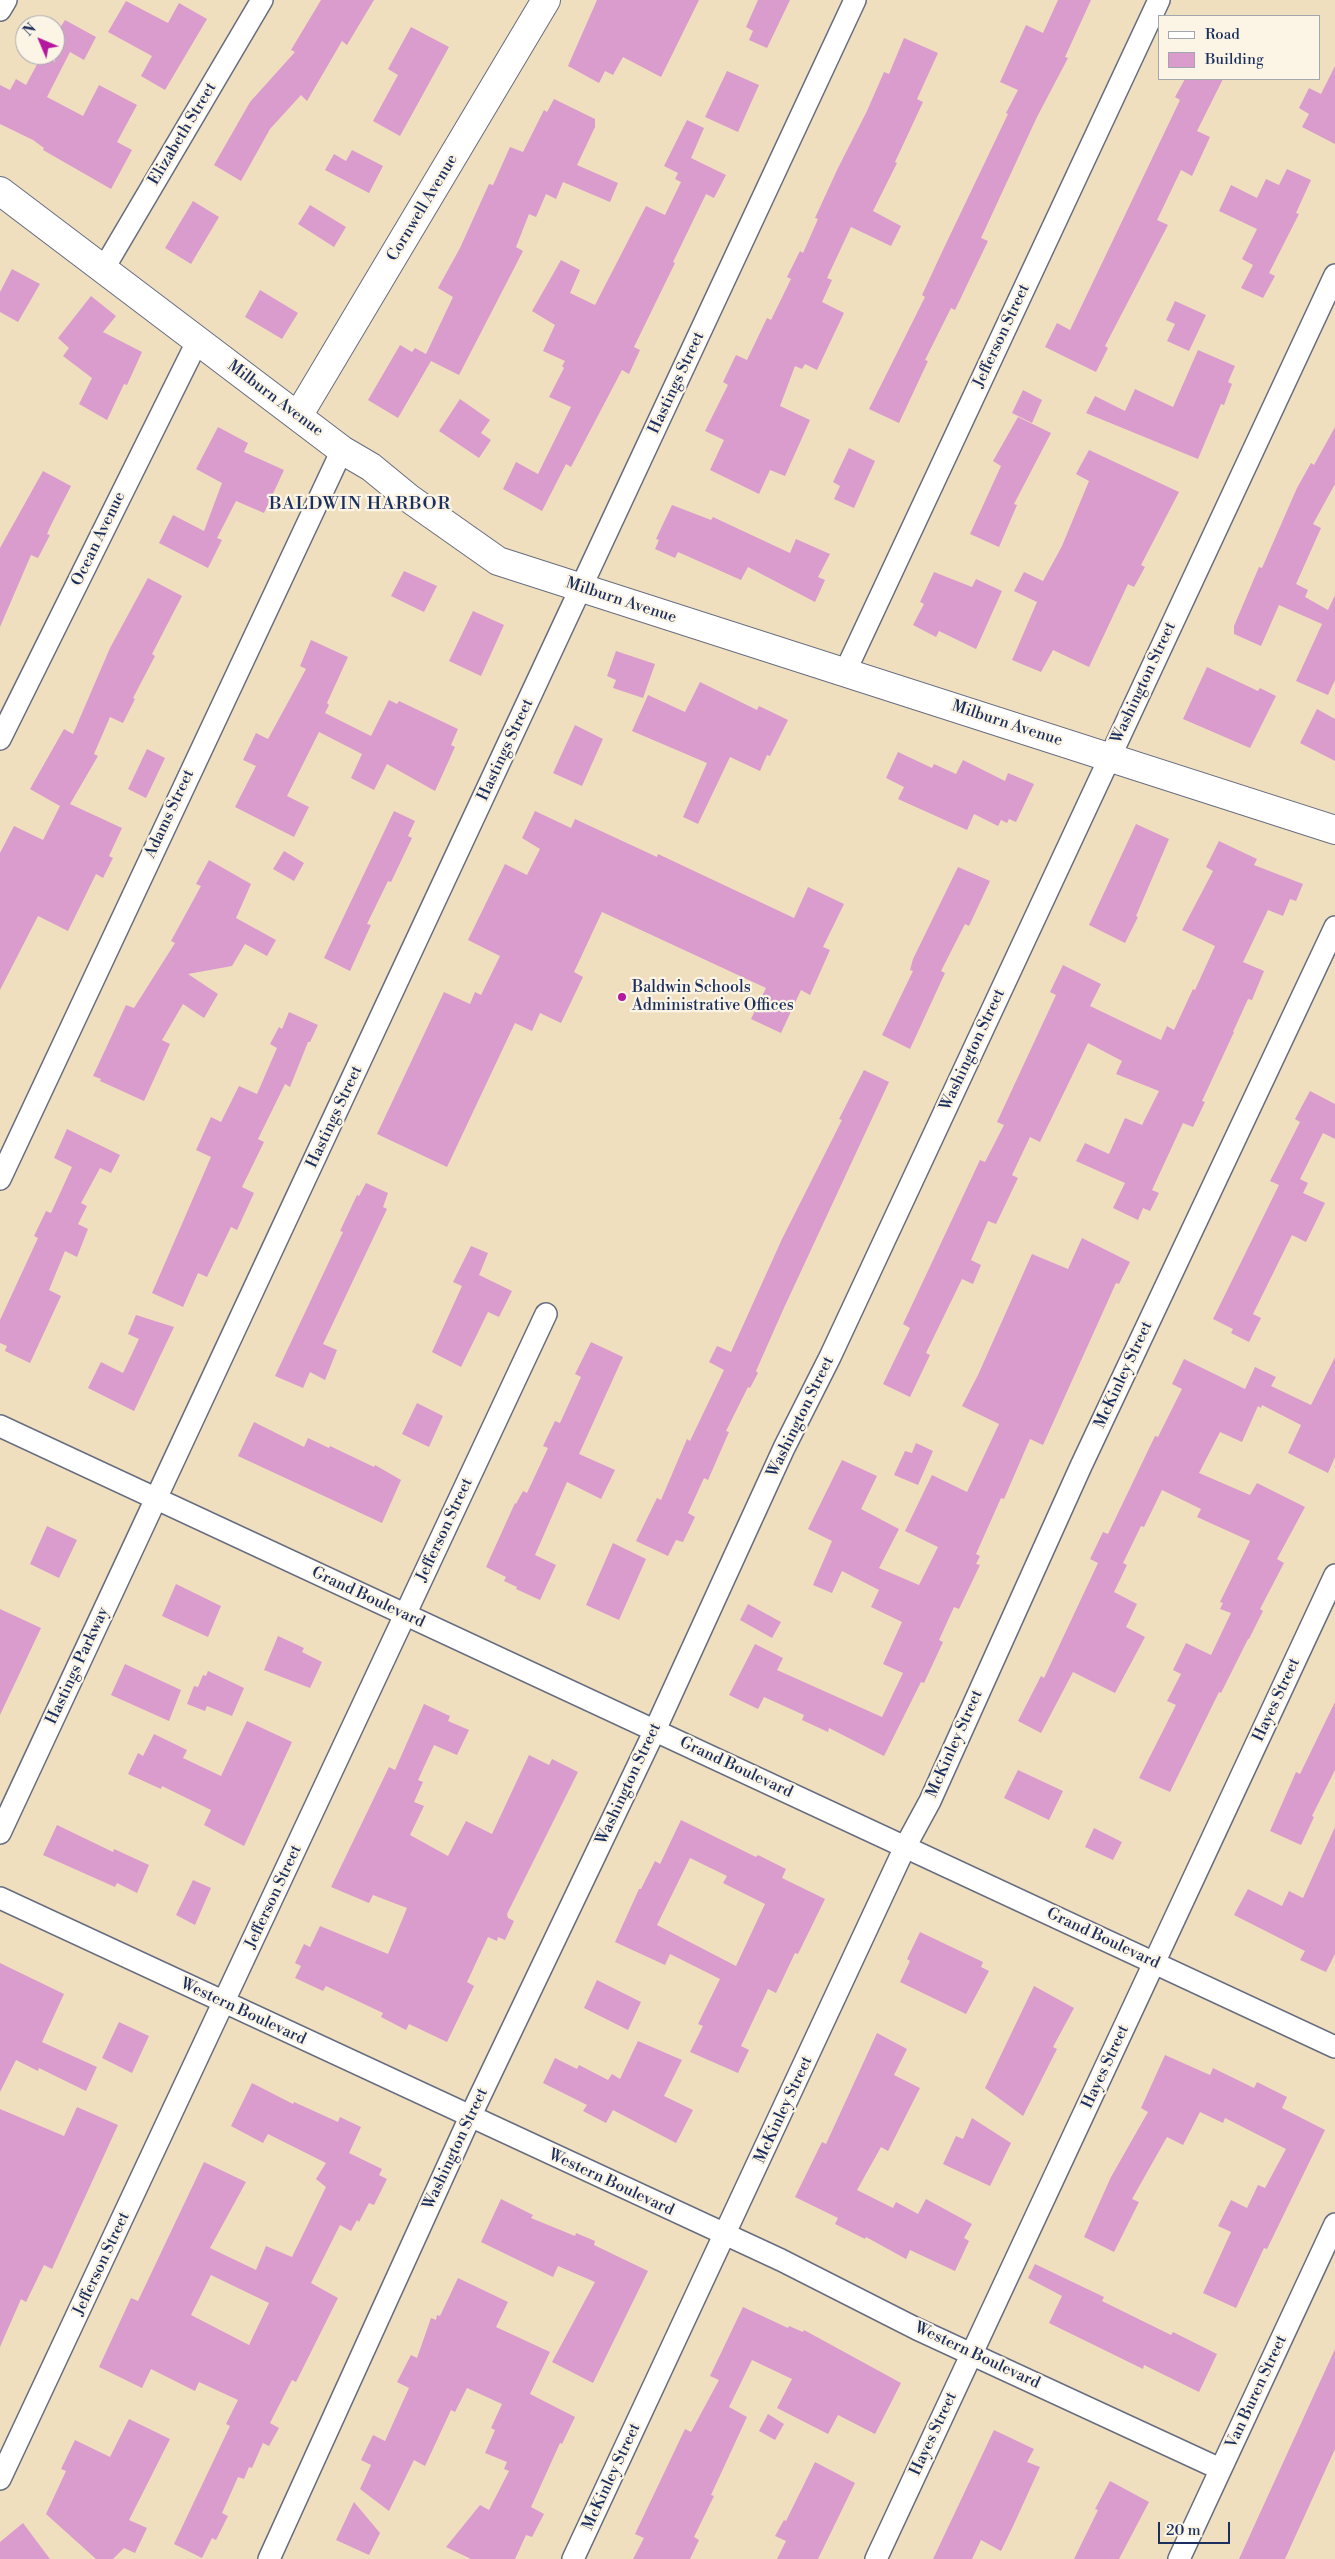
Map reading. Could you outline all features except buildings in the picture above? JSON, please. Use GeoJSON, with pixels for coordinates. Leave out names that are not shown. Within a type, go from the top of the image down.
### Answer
{"type":"FeatureCollection","features":[{"type":"Feature","properties":{"kind":"main road","name":"Cornwell Avenue"},"geometry":{"type":"LineString","coordinates":[[298,416],[546,0]]}},
{"type":"Feature","properties":{"kind":"main road","name":"Milburn Avenue"},"geometry":{"type":"LineString","coordinates":[[0,191],[342,450],[371,467],[410,499],[498,561],[1335,830]]}},
{"type":"Feature","properties":{"kind":"street"},"geometry":{"type":"LineString","coordinates":[[0,10],[6,0]]}},
{"type":"Feature","properties":{"kind":"street","name":"Elizabeth Street"},"geometry":{"type":"LineString","coordinates":[[104,268],[262,0]]}},
{"type":"Feature","properties":{"kind":"street","name":"Hastings Street"},"geometry":{"type":"LineString","coordinates":[[156,1500],[855,0]]}},
{"type":"Feature","properties":{"kind":"street","name":"Jefferson Street"},"geometry":{"type":"LineString","coordinates":[[846,672],[1159,0]]}},
{"type":"Feature","properties":{"kind":"street","name":"Washington Street"},"geometry":{"type":"LineString","coordinates":[[276,2555],[470,2117],[655,1730],[784,1448],[830,1357],[1335,275]]}},
{"type":"Feature","properties":{"kind":"street","name":"Ocean Avenue"},"geometry":{"type":"LineString","coordinates":[[0,739],[198,340]]}},
{"type":"Feature","properties":{"kind":"street","name":"Adams Street"},"geometry":{"type":"LineString","coordinates":[[0,1179],[342,450]]}},
{"type":"Feature","properties":{"kind":"street","name":"McKinley Street"},"geometry":{"type":"LineString","coordinates":[[573,2559],[726,2236],[905,1848],[930,1801],[1081,1466],[1335,927]]}},
{"type":"Feature","properties":{"kind":"street","name":"Jefferson Street"},"geometry":{"type":"LineString","coordinates":[[0,2479],[546,1314]]}},
{"type":"Feature","properties":{"kind":"street","name":"Grand Boulevard"},"geometry":{"type":"LineString","coordinates":[[0,1426],[1335,2047]]}},
{"type":"Feature","properties":{"kind":"street","name":"Hastings Parkway"},"geometry":{"type":"LineString","coordinates":[[0,1833],[156,1500]]}},
{"type":"Feature","properties":{"kind":"street","name":"Hayes Street"},"geometry":{"type":"LineString","coordinates":[[876,2559],[1335,1575]]}},
{"type":"Feature","properties":{"kind":"street","name":"Western Boulevard"},"geometry":{"type":"LineString","coordinates":[[0,1898],[781,2260],[917,2329],[1220,2470]]}},
{"type":"Feature","properties":{"kind":"street","name":"Van Buren Street"},"geometry":{"type":"LineString","coordinates":[[1179,2559],[1335,2224]]}},
{"type":"Feature","properties":{"kind":"place","name":"Baldwin Schools Administrative Offices"},"geometry":{"type":"Point","coordinates":[622,997]}},
{"type":"Feature","properties":{"kind":"district","name":"BALDWIN HARBOR"},"geometry":{"type":"Point","coordinates":[360,505]}}]}
